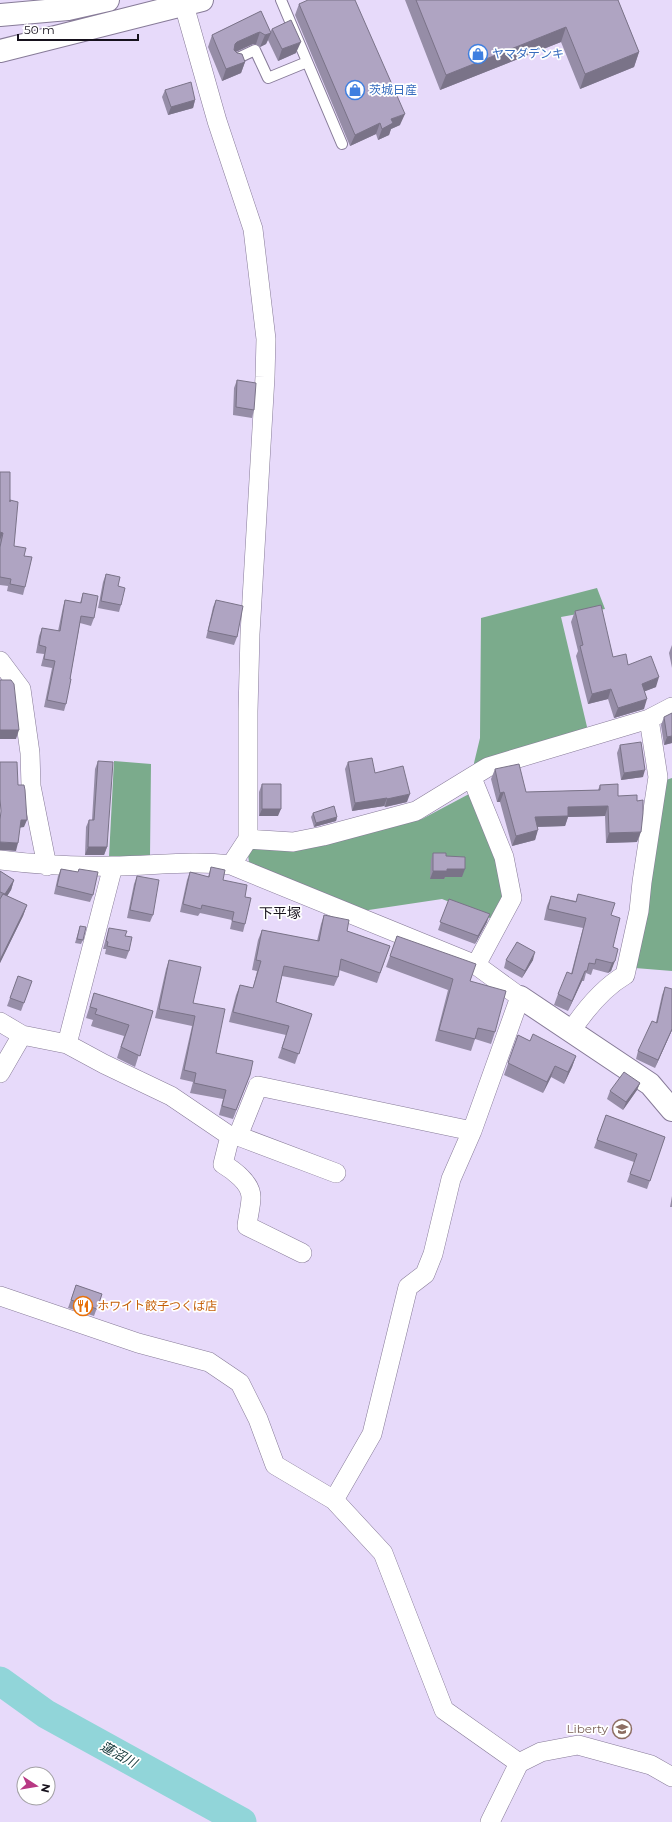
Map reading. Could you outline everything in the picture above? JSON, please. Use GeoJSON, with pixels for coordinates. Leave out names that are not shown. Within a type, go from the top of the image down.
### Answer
{"type":"FeatureCollection","features":[{"type":"Feature","properties":{"kind":"main road"},"geometry":{"type":"LineString","coordinates":[[0,15],[68,10],[108,0]]}},
{"type":"Feature","properties":{"kind":"main road"},"geometry":{"type":"LineString","coordinates":[[0,51],[193,3]]}},
{"type":"Feature","properties":{"kind":"main road"},"geometry":{"type":"LineString","coordinates":[[520,997],[650,1084],[672,1110]]}},
{"type":"Feature","properties":{"kind":"street"},"geometry":{"type":"LineString","coordinates":[[193,3],[217,120],[253,229],[266,339],[250,642],[248,711],[248,839],[231,865]]}},
{"type":"Feature","properties":{"kind":"street"},"geometry":{"type":"LineString","coordinates":[[0,661],[21,689],[30,753],[31,786],[47,866]]}},
{"type":"Feature","properties":{"kind":"street"},"geometry":{"type":"LineString","coordinates":[[248,839],[293,842],[323,836],[416,811],[488,768],[649,719],[672,707]]}},
{"type":"Feature","properties":{"kind":"street"},"geometry":{"type":"LineString","coordinates":[[571,1031],[581,1016],[614,982],[625,975],[639,911],[658,777],[649,719]]}},
{"type":"Feature","properties":{"kind":"street"},"geometry":{"type":"LineString","coordinates":[[472,778],[504,857],[512,898],[476,965]]}},
{"type":"Feature","properties":{"kind":"street"},"geometry":{"type":"LineString","coordinates":[[0,860],[47,866],[113,866],[206,862],[231,865],[476,965],[520,997],[472,1131],[451,1178],[433,1254],[426,1274],[408,1287],[372,1434],[334,1500]]}},
{"type":"Feature","properties":{"kind":"street"},"geometry":{"type":"LineString","coordinates":[[67,1044],[113,866]]}},
{"type":"Feature","properties":{"kind":"street"},"geometry":{"type":"LineString","coordinates":[[0,1022],[22,1035],[67,1044],[104,1064],[171,1096],[234,1136],[336,1173]]}},
{"type":"Feature","properties":{"kind":"street"},"geometry":{"type":"LineString","coordinates":[[0,1073],[22,1035]]}},
{"type":"Feature","properties":{"kind":"street"},"geometry":{"type":"LineString","coordinates":[[302,1253],[247,1226],[251,1195],[246,1184],[231,1168],[222,1164],[258,1086],[472,1131]]}},
{"type":"Feature","properties":{"kind":"street"},"geometry":{"type":"LineString","coordinates":[[0,1296],[138,1343],[209,1362],[240,1383],[258,1419],[275,1465],[334,1500],[383,1553],[444,1710],[519,1763]]}},
{"type":"Feature","properties":{"kind":"street"},"geometry":{"type":"LineString","coordinates":[[490,1822],[519,1763],[542,1752],[578,1744],[651,1765],[672,1777]]}},
{"type":"Feature","properties":{"kind":"lane"},"geometry":{"type":"LineString","coordinates":[[281,0],[342,144]]}},
{"type":"Feature","properties":{"kind":"lane"},"geometry":{"type":"LineString","coordinates":[[236,59],[255,50],[268,78],[307,62]]}},
{"type":"Feature","properties":{"kind":"green space"},"geometry":{"type":"Polygon","coordinates":[[[597,588],[605,609],[561,617],[588,731],[476,769],[474,763],[480,738],[481,618],[597,588]]]}},
{"type":"Feature","properties":{"kind":"green space"},"geometry":{"type":"Polygon","coordinates":[[[114,761],[151,764],[150,857],[109,857],[114,761]]]}},
{"type":"Feature","properties":{"kind":"green space"},"geometry":{"type":"Polygon","coordinates":[[[672,778],[672,971],[635,968],[666,780],[672,778]]]}},
{"type":"Feature","properties":{"kind":"green space"},"geometry":{"type":"Polygon","coordinates":[[[469,794],[496,857],[503,901],[495,920],[442,899],[362,911],[250,869],[248,855],[254,846],[297,849],[422,819],[469,794]]]}},
{"type":"Feature","properties":{"kind":"building","name":"茨城日産"},"geometry":{"type":"Polygon","coordinates":[[[308,0],[355,0],[405,114],[391,119],[393,123],[382,129],[380,123],[355,135],[299,4],[308,0]]]}},
{"type":"Feature","properties":{"kind":"building","name":"ヤマダデンキ"},"geometry":{"type":"Polygon","coordinates":[[[416,0],[618,0],[639,52],[585,74],[566,27],[446,75],[416,0]]]}},
{"type":"Feature","properties":{"kind":"building"},"geometry":{"type":"Polygon","coordinates":[[[261,11],[271,33],[265,35],[260,32],[237,42],[234,50],[237,53],[242,54],[245,62],[226,69],[212,35],[261,11]]]}},
{"type":"Feature","properties":{"kind":"building"},"geometry":{"type":"Polygon","coordinates":[[[291,20],[301,42],[282,49],[272,29],[291,20]]]}},
{"type":"Feature","properties":{"kind":"building"},"geometry":{"type":"Polygon","coordinates":[[[191,82],[195,100],[171,107],[165,90],[191,82]]]}},
{"type":"Feature","properties":{"kind":"building"},"geometry":{"type":"Polygon","coordinates":[[[237,380],[256,383],[254,410],[236,407],[237,380]]]}},
{"type":"Feature","properties":{"kind":"building"},"geometry":{"type":"Polygon","coordinates":[[[0,472],[10,472],[10,500],[18,502],[14,546],[26,548],[24,556],[32,557],[25,587],[10,584],[11,579],[0,577],[0,547],[3,533],[0,532],[0,472]]]}},
{"type":"Feature","properties":{"kind":"building"},"geometry":{"type":"Polygon","coordinates":[[[106,574],[120,577],[118,586],[125,588],[121,605],[101,601],[106,574]]]}},
{"type":"Feature","properties":{"kind":"building"},"geometry":{"type":"Polygon","coordinates":[[[83,593],[98,596],[94,618],[81,616],[66,704],[47,700],[55,661],[44,659],[46,647],[39,645],[42,628],[60,631],[65,600],[81,603],[83,593]]]}},
{"type":"Feature","properties":{"kind":"building"},"geometry":{"type":"Polygon","coordinates":[[[216,600],[243,606],[237,637],[208,631],[216,600]]]}},
{"type":"Feature","properties":{"kind":"building"},"geometry":{"type":"Polygon","coordinates":[[[601,605],[613,657],[626,654],[628,665],[651,656],[659,677],[642,684],[647,699],[618,708],[611,689],[592,694],[580,646],[583,645],[575,611],[601,605]]]}},
{"type":"Feature","properties":{"kind":"building"},"geometry":{"type":"Polygon","coordinates":[[[0,680],[11,680],[14,684],[19,730],[0,730],[0,680]]]}},
{"type":"Feature","properties":{"kind":"building"},"geometry":{"type":"Polygon","coordinates":[[[672,713],[672,736],[667,737],[664,717],[672,713]]]}},
{"type":"Feature","properties":{"kind":"building"},"geometry":{"type":"Polygon","coordinates":[[[641,742],[645,770],[624,773],[620,745],[641,742]]]}},
{"type":"Feature","properties":{"kind":"building"},"geometry":{"type":"Polygon","coordinates":[[[372,758],[375,773],[403,766],[410,794],[387,799],[355,803],[348,762],[372,758]]]}},
{"type":"Feature","properties":{"kind":"building"},"geometry":{"type":"Polygon","coordinates":[[[98,761],[113,762],[107,847],[88,847],[89,820],[94,820],[98,761]]]}},
{"type":"Feature","properties":{"kind":"building"},"geometry":{"type":"Polygon","coordinates":[[[0,762],[17,762],[18,785],[24,785],[27,820],[21,820],[18,843],[0,842],[0,762]]]}},
{"type":"Feature","properties":{"kind":"building"},"geometry":{"type":"Polygon","coordinates":[[[519,764],[526,792],[600,790],[600,785],[618,784],[618,796],[637,795],[637,801],[643,800],[641,832],[609,833],[608,806],[568,807],[568,816],[535,817],[538,830],[516,836],[504,792],[500,793],[495,769],[519,764]]]}},
{"type":"Feature","properties":{"kind":"building"},"geometry":{"type":"Polygon","coordinates":[[[262,784],[281,784],[281,809],[262,809],[262,784]]]}},
{"type":"Feature","properties":{"kind":"building"},"geometry":{"type":"Polygon","coordinates":[[[334,806],[337,817],[316,823],[313,813],[334,806]]]}},
{"type":"Feature","properties":{"kind":"building"},"geometry":{"type":"Polygon","coordinates":[[[433,853],[446,853],[446,856],[465,857],[465,869],[433,871],[433,853]]]}},
{"type":"Feature","properties":{"kind":"building"},"geometry":{"type":"Polygon","coordinates":[[[211,867],[225,870],[223,880],[247,885],[245,897],[251,898],[245,924],[232,921],[234,912],[202,905],[201,909],[183,904],[190,872],[209,877],[211,867]]]}},
{"type":"Feature","properties":{"kind":"building"},"geometry":{"type":"Polygon","coordinates":[[[61,869],[78,872],[79,869],[98,872],[93,895],[57,886],[61,869]]]}},
{"type":"Feature","properties":{"kind":"building"},"geometry":{"type":"Polygon","coordinates":[[[0,871],[14,880],[5,894],[0,892],[0,871]]]}},
{"type":"Feature","properties":{"kind":"building"},"geometry":{"type":"Polygon","coordinates":[[[137,876],[159,880],[153,915],[130,910],[137,876]]]}},
{"type":"Feature","properties":{"kind":"building"},"geometry":{"type":"Polygon","coordinates":[[[3,894],[27,905],[0,960],[0,899],[3,894]]]}},
{"type":"Feature","properties":{"kind":"building"},"geometry":{"type":"Polygon","coordinates":[[[578,894],[615,903],[611,915],[620,918],[613,947],[618,949],[615,961],[612,963],[596,959],[595,964],[589,963],[587,971],[585,971],[572,1001],[558,994],[567,972],[572,974],[586,918],[548,909],[551,896],[576,902],[578,894]]]}},
{"type":"Feature","properties":{"kind":"building"},"geometry":{"type":"Polygon","coordinates":[[[449,899],[490,914],[478,936],[440,922],[449,899]]]}},
{"type":"Feature","properties":{"kind":"building"},"geometry":{"type":"Polygon","coordinates":[[[324,915],[349,920],[347,931],[390,946],[380,973],[341,959],[338,977],[284,966],[276,1002],[312,1014],[299,1054],[282,1048],[289,1026],[233,1012],[240,985],[253,988],[261,961],[256,960],[262,930],[319,941],[324,915]]]}},
{"type":"Feature","properties":{"kind":"building"},"geometry":{"type":"Polygon","coordinates":[[[80,926],[86,927],[83,940],[77,939],[80,926]]]}},
{"type":"Feature","properties":{"kind":"building"},"geometry":{"type":"Polygon","coordinates":[[[109,928],[127,931],[125,936],[132,937],[129,951],[107,946],[108,942],[106,941],[109,928]]]}},
{"type":"Feature","properties":{"kind":"building"},"geometry":{"type":"Polygon","coordinates":[[[397,936],[476,964],[470,981],[506,991],[495,1032],[478,1028],[475,1039],[439,1030],[453,979],[390,956],[397,936]]]}},
{"type":"Feature","properties":{"kind":"building"},"geometry":{"type":"Polygon","coordinates":[[[517,942],[535,952],[525,971],[506,960],[517,942]]]}},
{"type":"Feature","properties":{"kind":"building"},"geometry":{"type":"Polygon","coordinates":[[[169,960],[201,967],[193,1003],[225,1009],[216,1053],[253,1061],[250,1075],[236,1110],[222,1106],[226,1090],[194,1083],[196,1073],[184,1070],[195,1016],[159,1009],[169,960]]]}},
{"type":"Feature","properties":{"kind":"building"},"geometry":{"type":"Polygon","coordinates":[[[18,976],[32,981],[24,1003],[10,998],[18,976]]]}},
{"type":"Feature","properties":{"kind":"building"},"geometry":{"type":"Polygon","coordinates":[[[665,987],[672,989],[672,1029],[658,1060],[638,1051],[652,1021],[657,1023],[665,987]]]}},
{"type":"Feature","properties":{"kind":"building"},"geometry":{"type":"Polygon","coordinates":[[[94,993],[153,1011],[140,1056],[121,1047],[129,1025],[95,1014],[97,1009],[90,1007],[94,993]]]}},
{"type":"Feature","properties":{"kind":"building"},"geometry":{"type":"Polygon","coordinates":[[[533,1034],[576,1056],[568,1072],[555,1066],[547,1082],[508,1063],[518,1035],[530,1041],[533,1034]]]}},
{"type":"Feature","properties":{"kind":"building"},"geometry":{"type":"Polygon","coordinates":[[[624,1072],[640,1083],[626,1102],[610,1091],[624,1072]]]}},
{"type":"Feature","properties":{"kind":"building"},"geometry":{"type":"Polygon","coordinates":[[[606,1115],[665,1137],[650,1181],[630,1174],[637,1154],[597,1140],[606,1115]]]}},
{"type":"Feature","properties":{"kind":"building"},"geometry":{"type":"Polygon","coordinates":[[[76,1285],[102,1294],[97,1309],[71,1300],[76,1285]]]}},
{"type":"Feature","properties":{"kind":"waterway","name":"蓮沼川"},"geometry":{"type":"LineString","coordinates":[[0,1681],[46,1714],[242,1822]]}},
{"type":"Feature","properties":{"kind":"place","name":"ヤマダデンキ"},"geometry":{"type":"Point","coordinates":[478,54]}},
{"type":"Feature","properties":{"kind":"place","name":"茨城日産"},"geometry":{"type":"Point","coordinates":[355,90]}},
{"type":"Feature","properties":{"kind":"place","name":"ホワイト餃子つくば店"},"geometry":{"type":"Point","coordinates":[83,1306]}},
{"type":"Feature","properties":{"kind":"place","name":"Liberty"},"geometry":{"type":"Point","coordinates":[622,1729]}},
{"type":"Feature","properties":{"kind":"district","name":"下平塚"},"geometry":{"type":"Point","coordinates":[280,913]}}]}
